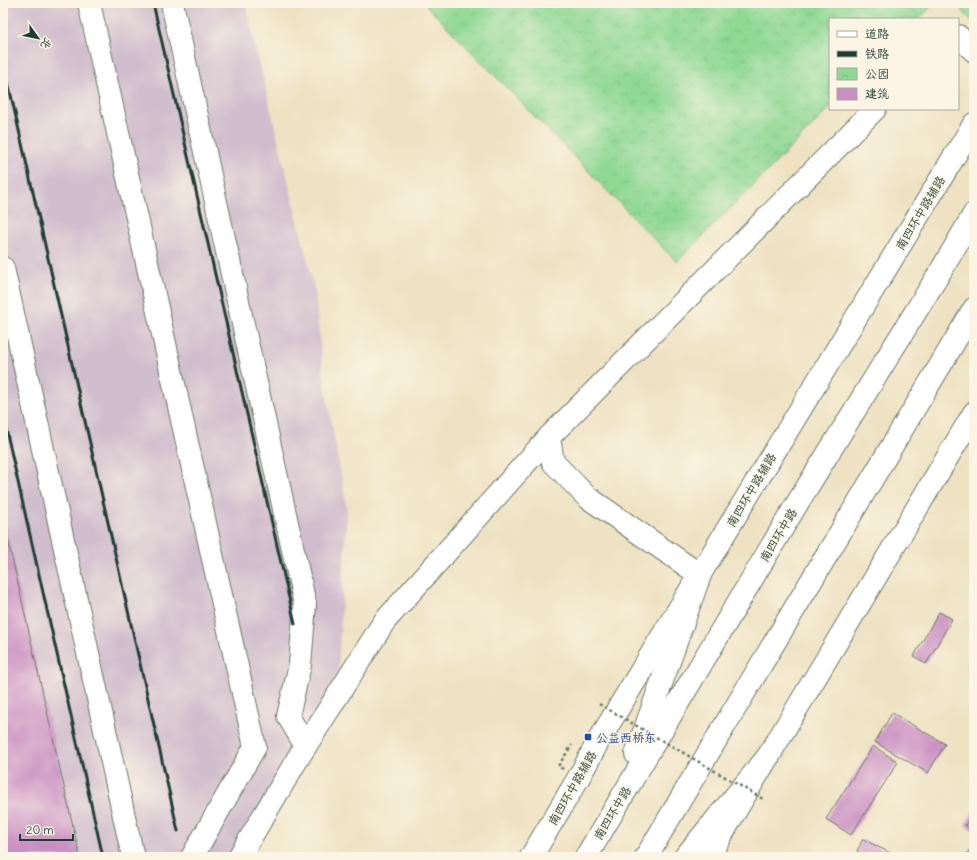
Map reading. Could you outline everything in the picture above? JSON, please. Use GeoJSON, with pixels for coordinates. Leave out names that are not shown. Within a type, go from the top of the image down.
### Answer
{"type":"FeatureCollection","features":[{"type":"Feature","properties":{"kind":"main road"},"geometry":{"type":"LineString","coordinates":[[89,3],[256,747],[192,857]]}},
{"type":"Feature","properties":{"kind":"main road"},"geometry":{"type":"LineString","coordinates":[[172,3],[305,604],[300,665],[288,716],[305,745]]}},
{"type":"Feature","properties":{"kind":"main road"},"geometry":{"type":"LineString","coordinates":[[959,37],[974,51]]}},
{"type":"Feature","properties":{"kind":"main road"},"geometry":{"type":"LineString","coordinates":[[240,857],[305,745],[384,622],[549,437],[874,110]]}},
{"type":"Feature","properties":{"kind":"main road","name":"南四环中路辅路"},"geometry":{"type":"LineString","coordinates":[[531,857],[599,740],[974,124]]}},
{"type":"Feature","properties":{"kind":"main road","name":"南四环中路"},"geometry":{"type":"LineString","coordinates":[[586,857],[795,507],[974,214]]}},
{"type":"Feature","properties":{"kind":"main road"},"geometry":{"type":"LineString","coordinates":[[3,268],[133,857]]}},
{"type":"Feature","properties":{"kind":"main road"},"geometry":{"type":"LineString","coordinates":[[646,857],[974,308]]}},
{"type":"Feature","properties":{"kind":"main road"},"geometry":{"type":"LineString","coordinates":[[709,857],[974,413]]}},
{"type":"Feature","properties":{"kind":"main road"},"geometry":{"type":"LineString","coordinates":[[549,437],[553,462],[587,497],[700,574],[620,800]]}},
{"type":"Feature","properties":{"kind":"main road"},"geometry":{"type":"LineString","coordinates":[[685,857],[771,753]]}},
{"type":"Feature","properties":{"kind":"path"},"geometry":{"type":"LineString","coordinates":[[599,704],[763,799]]}},
{"type":"Feature","properties":{"kind":"shaded area"},"geometry":{"type":"Polygon","coordinates":[[[3,3],[245,3],[315,292],[323,374],[347,509],[338,672],[305,745],[233,857],[3,857],[3,3]]]}},
{"type":"Feature","properties":{"kind":"green space"},"geometry":{"type":"Polygon","coordinates":[[[424,3],[935,3],[920,18],[829,18],[829,109],[677,262],[424,3]]]}},
{"type":"Feature","properties":{"kind":"green space"},"geometry":{"type":"Polygon","coordinates":[[[955,3],[974,3],[974,23],[955,3]]]}},
{"type":"Feature","properties":{"kind":"building"},"geometry":{"type":"Polygon","coordinates":[[[4,522],[80,857],[3,857],[4,522]]]}},
{"type":"Feature","properties":{"kind":"building"},"geometry":{"type":"Polygon","coordinates":[[[939,612],[952,619],[926,664],[914,656],[939,612]]]}},
{"type":"Feature","properties":{"kind":"building"},"geometry":{"type":"Polygon","coordinates":[[[892,713],[945,744],[928,773],[875,742],[892,713]]]}},
{"type":"Feature","properties":{"kind":"building"},"geometry":{"type":"Polygon","coordinates":[[[873,746],[898,762],[851,835],[826,819],[873,746]]]}},
{"type":"Feature","properties":{"kind":"building"},"geometry":{"type":"Polygon","coordinates":[[[974,811],[974,831],[965,825],[974,811]]]}},
{"type":"Feature","properties":{"kind":"building"},"geometry":{"type":"Polygon","coordinates":[[[863,839],[898,857],[868,857],[857,851],[863,839]]]}},
{"type":"Feature","properties":{"kind":"building"},"geometry":{"type":"Polygon","coordinates":[[[974,844],[974,857],[965,857],[974,844]]]}},
{"type":"Feature","properties":{"kind":"railway"},"geometry":{"type":"LineString","coordinates":[[153,3],[295,624]]}},
{"type":"Feature","properties":{"kind":"railway"},"geometry":{"type":"LineString","coordinates":[[3,60],[178,831]]}},
{"type":"Feature","properties":{"kind":"railway"},"geometry":{"type":"LineString","coordinates":[[3,416],[103,857]]}},
{"type":"Feature","properties":{"kind":"place","name":"公益西桥东"},"geometry":{"type":"Point","coordinates":[588,737]}}]}
